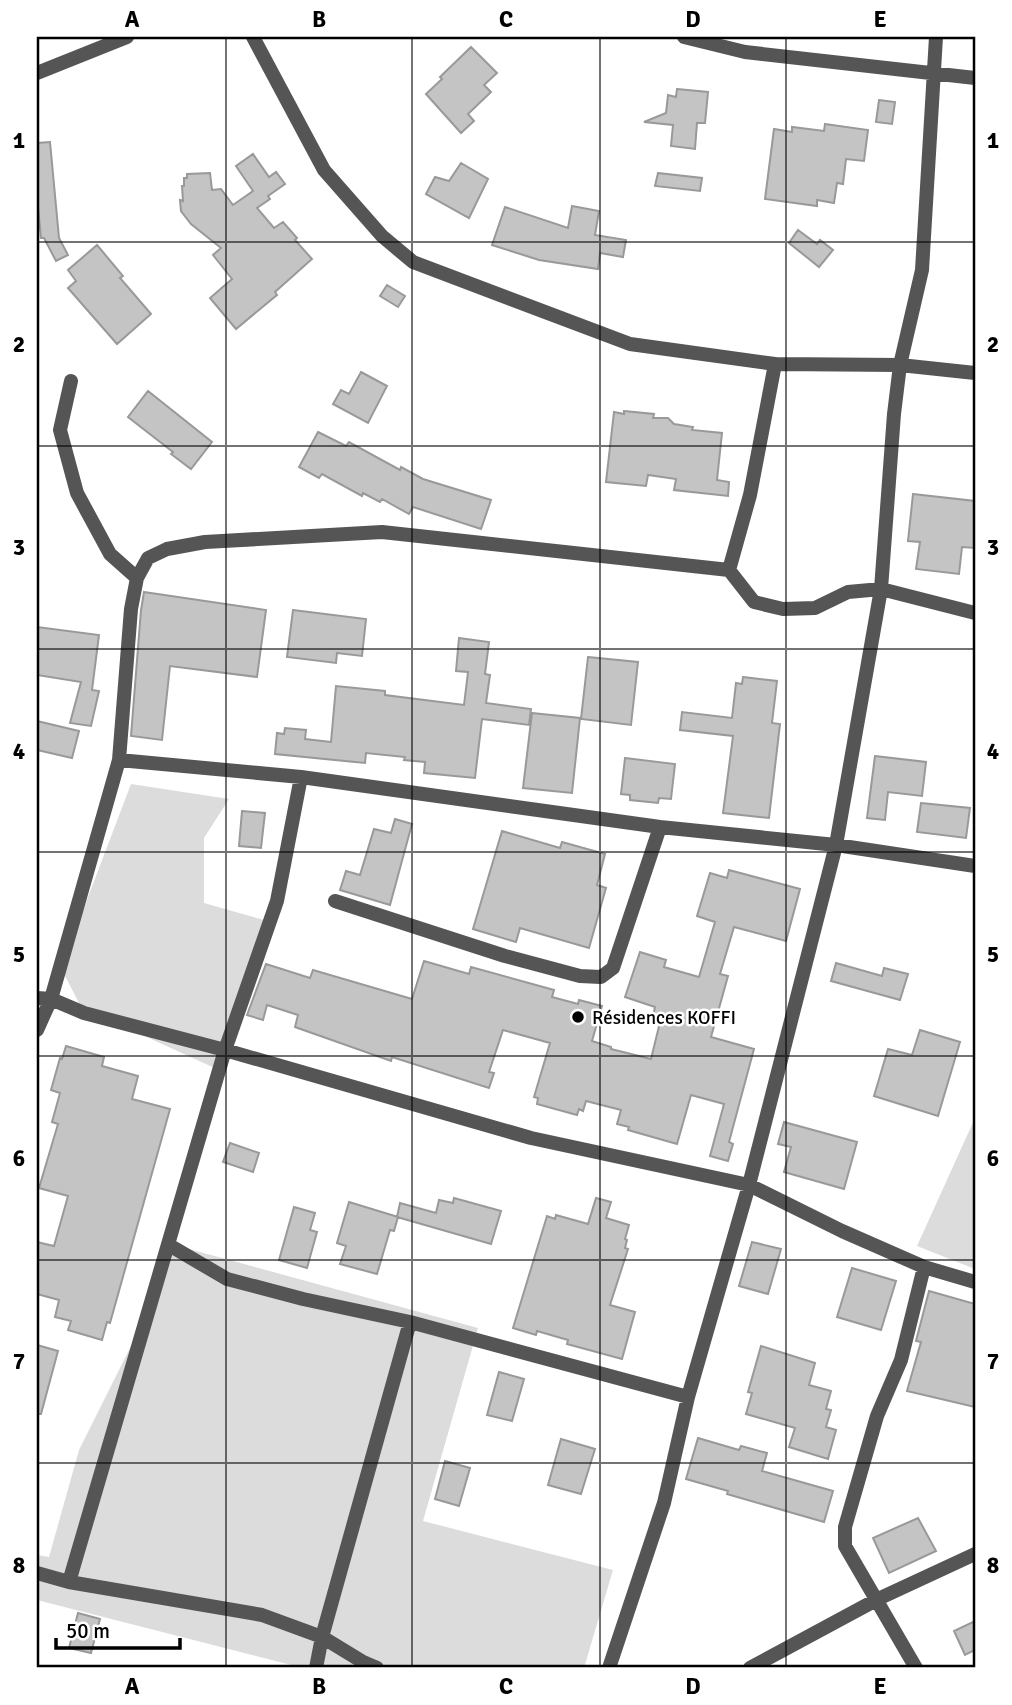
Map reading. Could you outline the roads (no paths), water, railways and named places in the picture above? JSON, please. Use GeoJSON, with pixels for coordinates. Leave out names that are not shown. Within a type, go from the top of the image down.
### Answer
{"type":"FeatureCollection","features":[{"type":"Feature","properties":{"kind":"street"},"geometry":{"type":"LineString","coordinates":[[37,73],[127,37]]}},
{"type":"Feature","properties":{"kind":"street"},"geometry":{"type":"LineString","coordinates":[[253,37],[324,170],[382,236],[412,262],[630,344],[775,364],[900,365],[975,373]]}},
{"type":"Feature","properties":{"kind":"street"},"geometry":{"type":"LineString","coordinates":[[684,37],[745,52],[975,78]]}},
{"type":"Feature","properties":{"kind":"street"},"geometry":{"type":"LineString","coordinates":[[609,1668],[664,1503],[688,1397],[749,1185],[836,845],[881,589],[900,365],[922,270],[936,37]]}},
{"type":"Feature","properties":{"kind":"street"},"geometry":{"type":"LineString","coordinates":[[729,570],[750,495],[775,364]]}},
{"type":"Feature","properties":{"kind":"street"},"geometry":{"type":"LineString","coordinates":[[71,381],[60,430],[77,493],[110,554],[137,578]]}},
{"type":"Feature","properties":{"kind":"street"},"geometry":{"type":"LineString","coordinates":[[37,1030],[44,998],[118,760],[131,609],[137,578],[148,558],[167,549],[205,541],[382,533],[729,570],[754,602],[783,609],[815,608],[848,592],[881,589],[975,613]]}},
{"type":"Feature","properties":{"kind":"street"},"geometry":{"type":"LineString","coordinates":[[118,760],[301,777],[660,827],[836,845],[975,866]]}},
{"type":"Feature","properties":{"kind":"street"},"geometry":{"type":"LineString","coordinates":[[69,1582],[225,1051],[277,901],[301,777]]}},
{"type":"Feature","properties":{"kind":"street"},"geometry":{"type":"LineString","coordinates":[[335,901],[505,956],[580,976],[601,977],[613,968],[660,827]]}},
{"type":"Feature","properties":{"kind":"street"},"geometry":{"type":"LineString","coordinates":[[44,998],[84,1013],[531,1138],[749,1185],[842,1231],[924,1267],[975,1282]]}},
{"type":"Feature","properties":{"kind":"street"},"geometry":{"type":"LineString","coordinates":[[169,1245],[227,1279],[410,1322],[688,1397]]}},
{"type":"Feature","properties":{"kind":"street"},"geometry":{"type":"LineString","coordinates":[[916,1668],[845,1546],[845,1527],[877,1416],[901,1360],[924,1267]]}},
{"type":"Feature","properties":{"kind":"street"},"geometry":{"type":"LineString","coordinates":[[316,1668],[322,1637],[410,1322]]}},
{"type":"Feature","properties":{"kind":"street"},"geometry":{"type":"LineString","coordinates":[[750,1668],[878,1599],[975,1554]]}},
{"type":"Feature","properties":{"kind":"street"},"geometry":{"type":"LineString","coordinates":[[37,1573],[69,1582],[262,1615],[322,1637],[377,1668]]}},
{"type":"Feature","properties":{"kind":"place","name":"Résidences KOFFI"},"geometry":{"type":"Point","coordinates":[578,1017]}}]}
